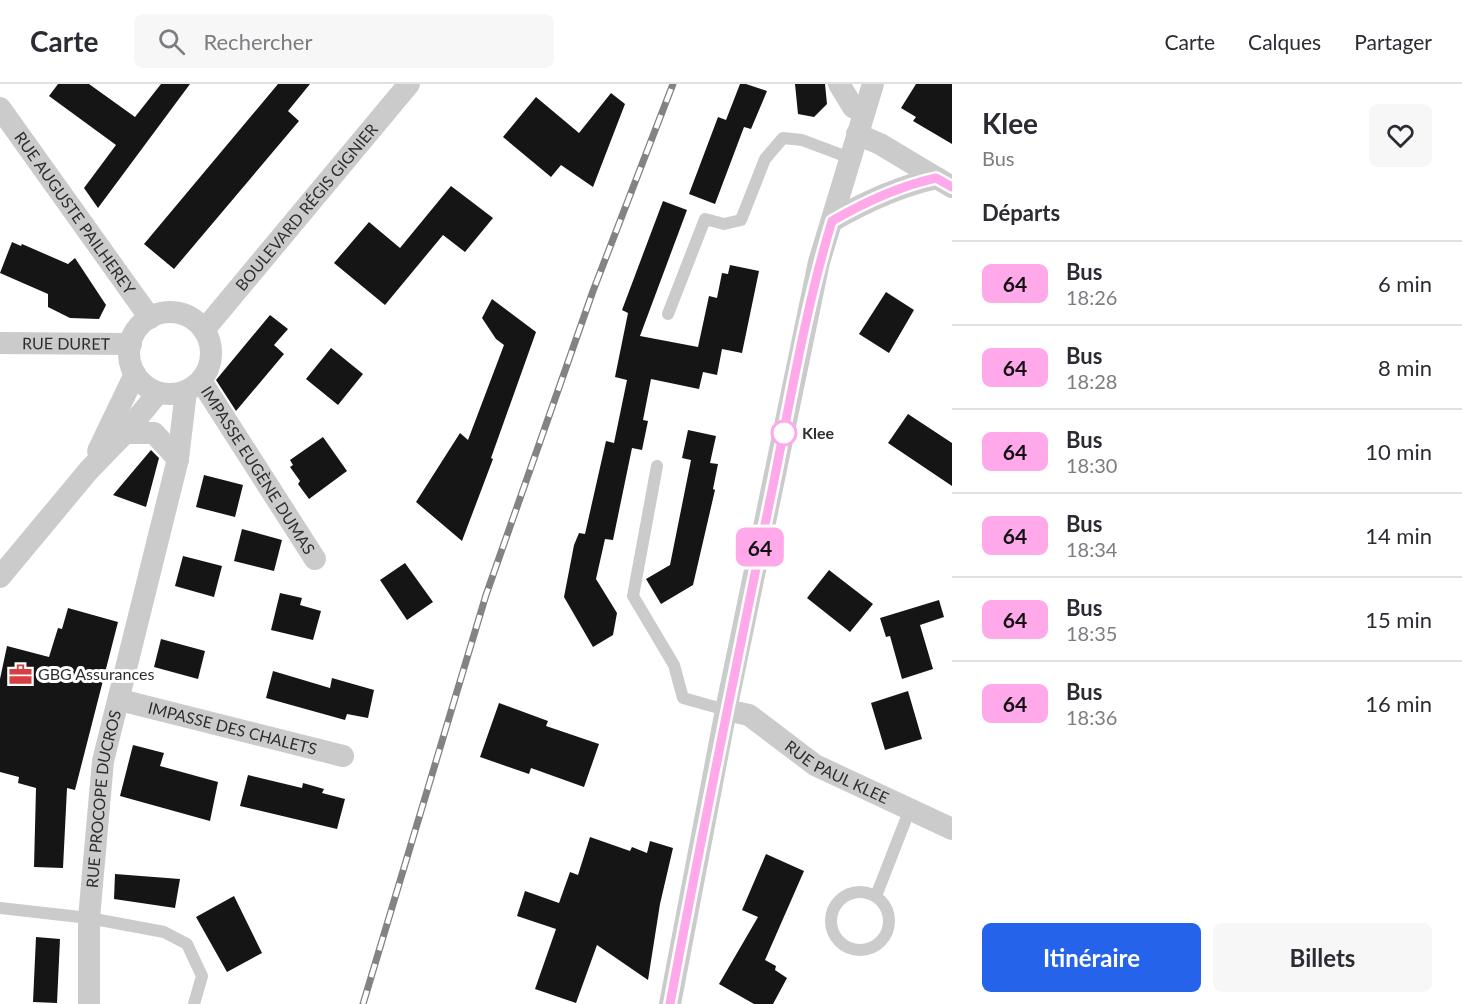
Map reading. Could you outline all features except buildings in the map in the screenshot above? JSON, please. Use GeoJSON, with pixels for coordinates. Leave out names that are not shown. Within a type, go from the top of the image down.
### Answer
{"type":"FeatureCollection","features":[{"type":"Feature","properties":{"kind":"street","name":"BOULEVARD RÉGIS GIGNIER"},"geometry":{"type":"LineString","coordinates":[[204,330],[409,84]]}},
{"type":"Feature","properties":{"kind":"street"},"geometry":{"type":"LineString","coordinates":[[839,84],[860,123],[880,144],[944,182]]}},
{"type":"Feature","properties":{"kind":"street"},"geometry":{"type":"LineString","coordinates":[[670,1004],[726,710],[819,262],[873,84]]}},
{"type":"Feature","properties":{"kind":"street","name":"RUE AUGUSTE PAILHEREY"},"geometry":{"type":"LineString","coordinates":[[0,108],[150,318]]}},
{"type":"Feature","properties":{"kind":"street"},"geometry":{"type":"LineString","coordinates":[[832,221],[865,202],[919,182],[944,182]]}},
{"type":"Feature","properties":{"kind":"street"},"geometry":{"type":"LineString","coordinates":[[173,312],[196,321],[204,330],[210,342],[212,356],[208,369],[193,386],[172,394],[158,393],[149,389],[135,374],[129,355],[131,344],[134,334],[150,318],[173,312]]}},
{"type":"Feature","properties":{"kind":"street","name":"RUE DURET"},"geometry":{"type":"LineString","coordinates":[[0,343],[131,344]]}},
{"type":"Feature","properties":{"kind":"street"},"geometry":{"type":"LineString","coordinates":[[89,470],[135,374]]}},
{"type":"Feature","properties":{"kind":"street","name":"RUE PROCOPE DUCROS"},"geometry":{"type":"LineString","coordinates":[[89,1004],[89,918],[104,761],[178,459],[193,386]]}},
{"type":"Feature","properties":{"kind":"street","name":"IMPASSE EUGÈNE DUMAS"},"geometry":{"type":"LineString","coordinates":[[193,386],[315,560]]}},
{"type":"Feature","properties":{"kind":"street"},"geometry":{"type":"LineString","coordinates":[[0,577],[89,470],[158,393]]}},
{"type":"Feature","properties":{"kind":"street"},"geometry":{"type":"LineString","coordinates":[[124,433],[154,433],[178,459]]}},
{"type":"Feature","properties":{"kind":"street","name":"IMPASSE DES CHALETS"},"geometry":{"type":"LineString","coordinates":[[120,700],[343,756]]}},
{"type":"Feature","properties":{"kind":"street","name":"RUE PAUL KLEE"},"geometry":{"type":"LineString","coordinates":[[726,710],[749,715],[815,765],[952,829]]}},
{"type":"Feature","properties":{"kind":"lane"},"geometry":{"type":"LineString","coordinates":[[668,314],[705,219],[724,224],[741,220],[765,159],[783,138],[802,140],[850,158]]}},
{"type":"Feature","properties":{"kind":"lane"},"geometry":{"type":"LineString","coordinates":[[657,466],[633,596],[675,665],[683,698],[726,710]]}},
{"type":"Feature","properties":{"kind":"lane"},"geometry":{"type":"LineString","coordinates":[[876,896],[910,809]]}},
{"type":"Feature","properties":{"kind":"lane"},"geometry":{"type":"LineString","coordinates":[[858,892],[876,896],[888,912],[887,932],[882,940],[874,947],[864,950],[854,950],[844,946],[833,932],[831,923],[835,906],[849,894],[858,892]]}},
{"type":"Feature","properties":{"kind":"lane"},"geometry":{"type":"LineString","coordinates":[[0,908],[89,918],[164,932],[187,944],[202,976],[194,1004]]}},
{"type":"Feature","properties":{"kind":"railway"},"geometry":{"type":"LineString","coordinates":[[363,1004],[486,595],[593,291],[673,84]]}},
{"type":"Feature","properties":{"kind":"bus line","name":"64"},"geometry":{"type":"LineString","coordinates":[[670,1004],[726,710],[819,262],[832,221],[865,202],[919,182],[936,178],[952,187]]}},
{"type":"Feature","properties":{"kind":"place","name":"Klee"},"geometry":{"type":"Point","coordinates":[784,433]}},
{"type":"Feature","properties":{"kind":"place","name":"GBG Assurances"},"geometry":{"type":"Point","coordinates":[20,674]}}]}
